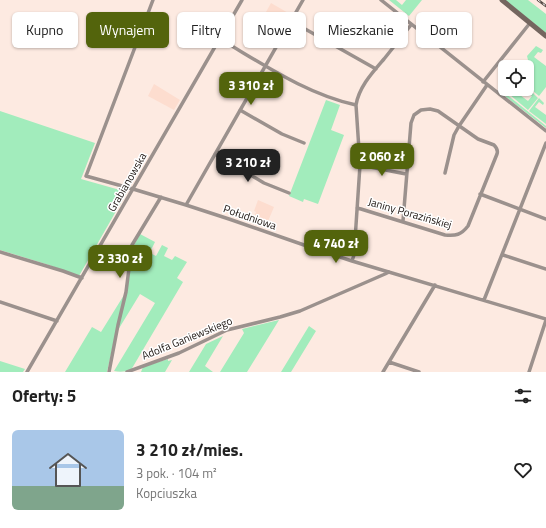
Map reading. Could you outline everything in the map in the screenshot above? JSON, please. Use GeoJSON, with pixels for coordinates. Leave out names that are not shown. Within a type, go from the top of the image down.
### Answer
{"type":"FeatureCollection","features":[{"type":"Feature","properties":{"kind":"main road"},"geometry":{"type":"LineString","coordinates":[[502,0],[546,36]]}},
{"type":"Feature","properties":{"kind":"street","name":"Południowa"},"geometry":{"type":"LineString","coordinates":[[152,0],[86,176],[161,197],[352,261],[546,319]]}},
{"type":"Feature","properties":{"kind":"street","name":"Grabianowska"},"geometry":{"type":"LineString","coordinates":[[235,12],[242,0]]}},
{"type":"Feature","properties":{"kind":"street"},"geometry":{"type":"LineString","coordinates":[[296,12],[303,0]]}},
{"type":"Feature","properties":{"kind":"street"},"geometry":{"type":"LineString","coordinates":[[381,0],[546,131]]}},
{"type":"Feature","properties":{"kind":"street"},"geometry":{"type":"LineString","coordinates":[[483,82],[530,23]]}},
{"type":"Feature","properties":{"kind":"street"},"geometry":{"type":"LineString","coordinates":[[352,261],[354,255],[360,165],[356,105],[357,97],[376,69],[411,24]]}},
{"type":"Feature","properties":{"kind":"street"},"geometry":{"type":"LineString","coordinates":[[306,29],[376,69]]}},
{"type":"Feature","properties":{"kind":"street","name":"Grabianowska"},"geometry":{"type":"LineString","coordinates":[[27,372],[215,48]]}},
{"type":"Feature","properties":{"kind":"street"},"geometry":{"type":"LineString","coordinates":[[235,48],[302,86],[342,102],[356,105]]}},
{"type":"Feature","properties":{"kind":"street"},"geometry":{"type":"LineString","coordinates":[[186,205],[275,48]]}},
{"type":"Feature","properties":{"kind":"street"},"geometry":{"type":"LineString","coordinates":[[445,173],[454,135],[487,85]]}},
{"type":"Feature","properties":{"kind":"street"},"geometry":{"type":"LineString","coordinates":[[402,221],[411,123],[414,115],[421,110],[430,109],[438,111],[459,126]]}},
{"type":"Feature","properties":{"kind":"street"},"geometry":{"type":"LineString","coordinates":[[240,110],[282,134],[304,143]]}},
{"type":"Feature","properties":{"kind":"street","name":"Janiny Porazińskiej"},"geometry":{"type":"LineString","coordinates":[[357,208],[445,235],[453,236],[464,230],[468,226],[497,154],[497,149],[494,145],[478,139],[459,126]]}},
{"type":"Feature","properties":{"kind":"street"},"geometry":{"type":"LineString","coordinates":[[484,300],[546,143]]}},
{"type":"Feature","properties":{"kind":"street"},"geometry":{"type":"LineString","coordinates":[[215,154],[264,183],[289,193]]}},
{"type":"Feature","properties":{"kind":"street"},"geometry":{"type":"LineString","coordinates":[[360,165],[406,174]]}},
{"type":"Feature","properties":{"kind":"street"},"geometry":{"type":"LineString","coordinates":[[480,194],[546,218]]}},
{"type":"Feature","properties":{"kind":"street"},"geometry":{"type":"LineString","coordinates":[[109,372],[126,292],[132,245],[161,197]]}},
{"type":"Feature","properties":{"kind":"street"},"geometry":{"type":"LineString","coordinates":[[0,252],[82,278]]}},
{"type":"Feature","properties":{"kind":"street"},"geometry":{"type":"LineString","coordinates":[[502,255],[546,269]]}},
{"type":"Feature","properties":{"kind":"street","name":"Adolfa Ganiewskiego"},"geometry":{"type":"LineString","coordinates":[[127,372],[179,353],[227,330],[280,317],[300,310],[388,272]]}},
{"type":"Feature","properties":{"kind":"street"},"geometry":{"type":"LineString","coordinates":[[383,372],[435,285]]}},
{"type":"Feature","properties":{"kind":"street"},"geometry":{"type":"LineString","coordinates":[[0,302],[57,320]]}},
{"type":"Feature","properties":{"kind":"street"},"geometry":{"type":"LineString","coordinates":[[529,372],[546,319]]}},
{"type":"Feature","properties":{"kind":"street"},"geometry":{"type":"LineString","coordinates":[[389,362],[419,372]]}},
{"type":"Feature","properties":{"kind":"shaded area"},"geometry":{"type":"Polygon","coordinates":[[[271,3],[287,12],[266,12],[271,3]]]}},
{"type":"Feature","properties":{"kind":"shaded area"},"geometry":{"type":"Polygon","coordinates":[[[154,84],[180,100],[174,110],[148,96],[154,84]]]}},
{"type":"Feature","properties":{"kind":"shaded area"},"geometry":{"type":"Polygon","coordinates":[[[258,200],[274,207],[266,226],[257,223],[258,220],[253,219],[258,200]]]}},
{"type":"Feature","properties":{"kind":"green space"},"geometry":{"type":"Polygon","coordinates":[[[389,0],[396,0],[402,5],[406,0],[422,0],[409,16],[408,12],[404,12],[389,0]]]}},
{"type":"Feature","properties":{"kind":"green space"},"geometry":{"type":"Polygon","coordinates":[[[505,0],[528,0],[546,14],[546,33],[505,0]]]}},
{"type":"Feature","properties":{"kind":"green space"},"geometry":{"type":"Polygon","coordinates":[[[536,46],[543,50],[541,53],[538,52],[534,57],[546,66],[546,87],[539,96],[534,92],[534,60],[528,60],[527,56],[536,46]]]}},
{"type":"Feature","properties":{"kind":"green space"},"geometry":{"type":"Polygon","coordinates":[[[534,94],[538,98],[528,110],[511,96],[521,96],[528,101],[532,96],[534,96],[534,94]]]}},
{"type":"Feature","properties":{"kind":"green space"},"geometry":{"type":"Polygon","coordinates":[[[505,96],[508,96],[546,126],[546,128],[505,96]]]}},
{"type":"Feature","properties":{"kind":"green space"},"geometry":{"type":"Polygon","coordinates":[[[539,98],[544,103],[543,105],[539,102],[535,107],[546,115],[546,124],[529,111],[539,98]]]}},
{"type":"Feature","properties":{"kind":"green space"},"geometry":{"type":"Polygon","coordinates":[[[326,100],[340,105],[331,130],[344,135],[318,204],[304,199],[303,202],[289,196],[326,100]]]}},
{"type":"Feature","properties":{"kind":"green space"},"geometry":{"type":"Polygon","coordinates":[[[0,111],[95,143],[81,179],[127,192],[79,276],[0,250],[0,111]]]}},
{"type":"Feature","properties":{"kind":"green space"},"geometry":{"type":"Polygon","coordinates":[[[140,234],[155,242],[150,252],[152,254],[156,256],[162,245],[168,248],[164,256],[172,260],[175,256],[187,262],[177,278],[183,282],[131,370],[122,372],[114,371],[155,303],[140,294],[118,330],[134,245],[140,234]]]}},
{"type":"Feature","properties":{"kind":"green space"},"geometry":{"type":"Polygon","coordinates":[[[124,295],[107,372],[65,372],[92,327],[101,332],[124,295]]]}},
{"type":"Feature","properties":{"kind":"green space"},"geometry":{"type":"Polygon","coordinates":[[[279,320],[247,372],[220,372],[244,333],[242,329],[279,320]]]}},
{"type":"Feature","properties":{"kind":"green space"},"geometry":{"type":"Polygon","coordinates":[[[309,326],[316,331],[291,372],[281,372],[309,326]]]}},
{"type":"Feature","properties":{"kind":"green space"},"geometry":{"type":"Polygon","coordinates":[[[223,336],[205,366],[213,372],[189,372],[206,344],[223,336]]]}},
{"type":"Feature","properties":{"kind":"green space"},"geometry":{"type":"Polygon","coordinates":[[[168,359],[168,361],[172,360],[165,372],[141,372],[143,367],[168,359]]]}},
{"type":"Feature","properties":{"kind":"green space"},"geometry":{"type":"Polygon","coordinates":[[[0,361],[25,369],[23,372],[0,372],[0,361]]]}},
{"type":"Feature","properties":{"kind":"railway"},"geometry":{"type":"LineString","coordinates":[[538,0],[546,6]]}}]}
